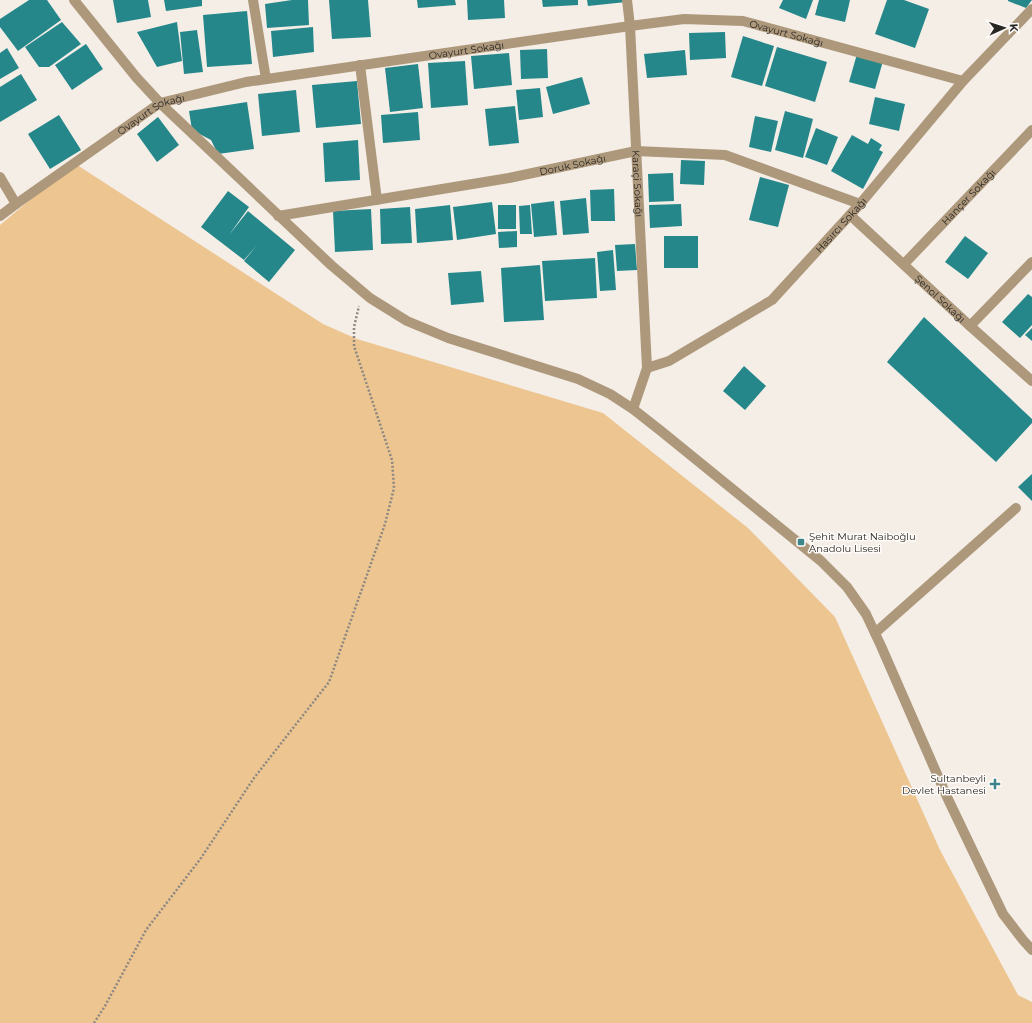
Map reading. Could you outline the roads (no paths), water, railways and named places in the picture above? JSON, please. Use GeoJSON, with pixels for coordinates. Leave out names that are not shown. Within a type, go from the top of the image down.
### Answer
{"type":"FeatureCollection","features":[{"type":"Feature","properties":{"kind":"street"},"geometry":{"type":"LineString","coordinates":[[74,0],[136,77],[160,103],[278,216],[331,265],[370,298],[407,321],[448,338],[578,379],[610,394],[634,410],[822,561],[847,587],[866,614],[947,797],[1003,914],[1032,950]]}},
{"type":"Feature","properties":{"kind":"street"},"geometry":{"type":"LineString","coordinates":[[253,0],[266,79]]}},
{"type":"Feature","properties":{"kind":"street","name":"Karaçi Sokağı"},"geometry":{"type":"LineString","coordinates":[[627,0],[630,26],[647,368]]}},
{"type":"Feature","properties":{"kind":"street","name":"Hasırcı Sokağı"},"geometry":{"type":"LineString","coordinates":[[647,368],[669,361],[772,300],[860,204],[962,81],[1032,10]]}},
{"type":"Feature","properties":{"kind":"street","name":"Ovayurt Sokağı"},"geometry":{"type":"LineString","coordinates":[[0,216],[160,103],[246,82],[630,26],[684,19],[743,21],[962,81]]}},
{"type":"Feature","properties":{"kind":"street"},"geometry":{"type":"LineString","coordinates":[[360,65],[377,200]]}},
{"type":"Feature","properties":{"kind":"street","name":"Hançer Sokağı"},"geometry":{"type":"LineString","coordinates":[[904,264],[1032,130]]}},
{"type":"Feature","properties":{"kind":"street","name":"Doruk Sokağı"},"geometry":{"type":"LineString","coordinates":[[278,216],[509,178],[636,151],[725,155],[860,204]]}},
{"type":"Feature","properties":{"kind":"street"},"geometry":{"type":"LineString","coordinates":[[0,177],[16,204]]}},
{"type":"Feature","properties":{"kind":"street","name":"Şenol Sokağı"},"geometry":{"type":"LineString","coordinates":[[850,215],[1032,381]]}},
{"type":"Feature","properties":{"kind":"street"},"geometry":{"type":"LineString","coordinates":[[970,326],[1032,262]]}},
{"type":"Feature","properties":{"kind":"street"},"geometry":{"type":"LineString","coordinates":[[634,410],[647,368]]}},
{"type":"Feature","properties":{"kind":"street"},"geometry":{"type":"LineString","coordinates":[[875,633],[1016,508]]}},
{"type":"Feature","properties":{"kind":"place","name":"Şehit Murat Naiboğlu Anadolu Lisesi"},"geometry":{"type":"Point","coordinates":[801,542]}},
{"type":"Feature","properties":{"kind":"place","name":"Sultanbeyli Devlet Hastanesi"},"geometry":{"type":"Point","coordinates":[995,784]}}]}
